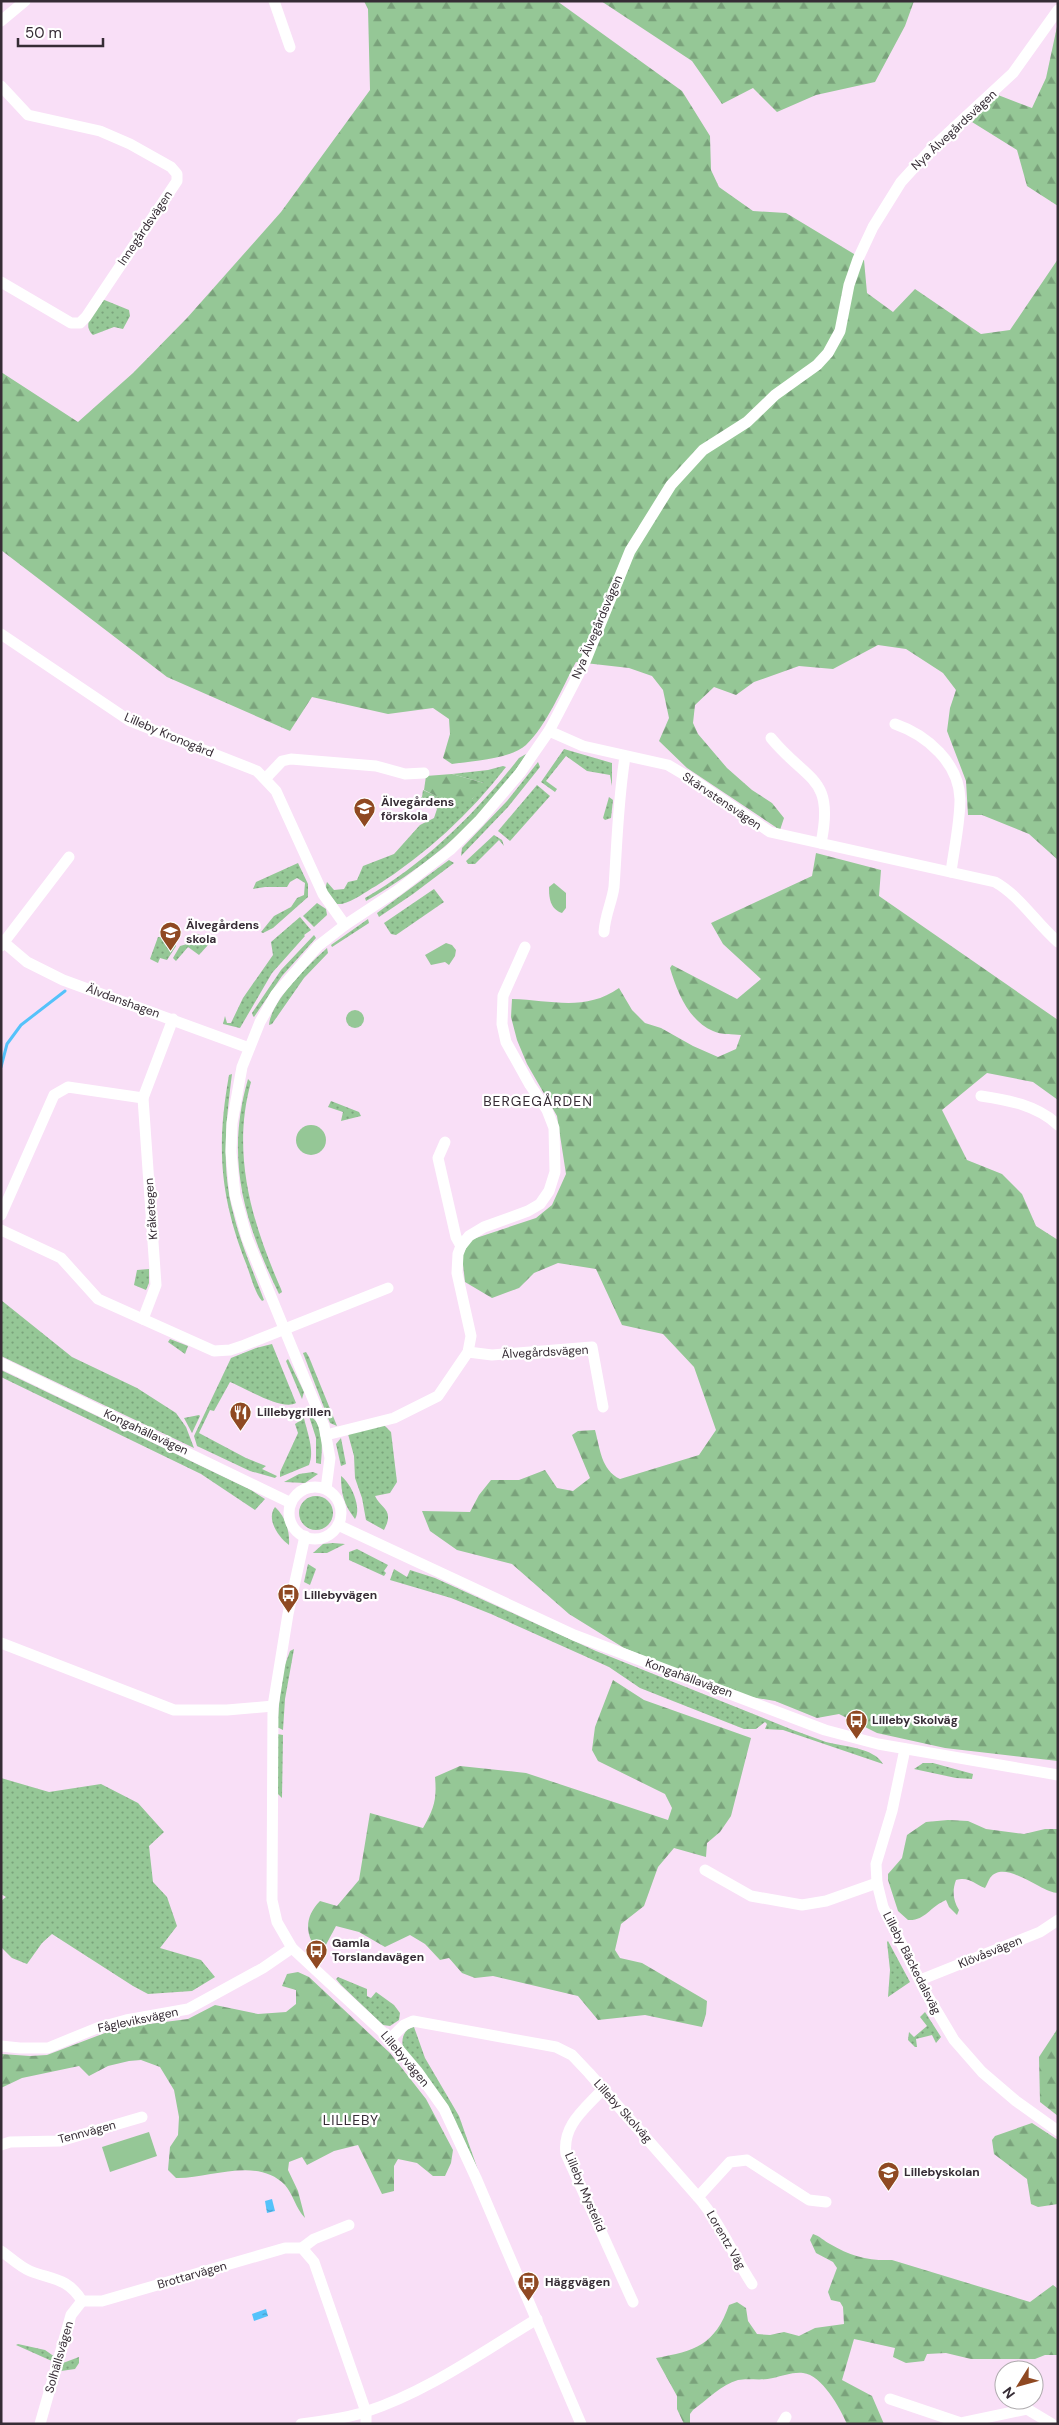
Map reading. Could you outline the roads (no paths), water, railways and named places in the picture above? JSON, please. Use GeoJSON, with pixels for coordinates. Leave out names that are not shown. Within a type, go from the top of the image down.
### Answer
{"type":"FeatureCollection","features":[{"type":"Feature","properties":{"kind":"street"},"geometry":{"type":"LineString","coordinates":[[1,21],[25,1]]}},
{"type":"Feature","properties":{"kind":"street"},"geometry":{"type":"LineString","coordinates":[[274,1],[290,47]]}},
{"type":"Feature","properties":{"kind":"street","name":"Nya Älvegårdsvägen"},"geometry":{"type":"LineString","coordinates":[[326,1489],[330,1458],[326,1435],[246,1238],[232,1174],[232,1122],[237,1086],[249,1048],[268,1006],[318,946],[345,925],[398,890],[450,850],[520,773],[549,731],[585,662],[630,551],[671,484],[704,450],[747,422],[776,395],[817,365],[828,353],[840,331],[849,285],[858,259],[873,227],[901,182],[933,147],[1013,73],[1058,10]]}},
{"type":"Feature","properties":{"kind":"street","name":"Innegårdsvägen"},"geometry":{"type":"LineString","coordinates":[[1,86],[28,115],[100,131],[130,144],[171,167],[177,174],[176,181],[86,317],[80,323],[71,323],[1,282]]}},
{"type":"Feature","properties":{"kind":"street","name":"Lilleby Kronogård"},"geometry":{"type":"LineString","coordinates":[[1,634],[130,721],[256,771],[266,778],[276,791],[323,894],[345,925]]}},
{"type":"Feature","properties":{"kind":"street"},"geometry":{"type":"LineString","coordinates":[[896,724],[916,731],[945,757],[954,774],[960,798],[951,872]]}},
{"type":"Feature","properties":{"kind":"street","name":"Skärvstensvägen"},"geometry":{"type":"LineString","coordinates":[[549,731],[583,746],[624,757],[668,765],[695,780],[770,832],[995,882],[1008,890],[1040,926],[1058,942]]}},
{"type":"Feature","properties":{"kind":"street"},"geometry":{"type":"LineString","coordinates":[[771,738],[781,751],[814,778],[820,789],[826,812],[821,843]]}},
{"type":"Feature","properties":{"kind":"street"},"geometry":{"type":"LineString","coordinates":[[604,932],[605,915],[613,890],[624,757]]}},
{"type":"Feature","properties":{"kind":"street"},"geometry":{"type":"LineString","coordinates":[[266,778],[282,761],[291,759],[376,766],[404,774],[424,773]]}},
{"type":"Feature","properties":{"kind":"street","name":"Älvdanshagen"},"geometry":{"type":"LineString","coordinates":[[69,857],[2,943],[27,962],[63,980],[249,1048]]}},
{"type":"Feature","properties":{"kind":"street"},"geometry":{"type":"LineString","coordinates":[[326,1435],[394,1418],[438,1396],[468,1352],[471,1336],[457,1273],[458,1254],[461,1246],[469,1236],[484,1227],[528,1212],[540,1204],[549,1192],[555,1172],[554,1128],[547,1110],[530,1085],[506,1042],[502,1024],[502,996],[525,947]]}},
{"type":"Feature","properties":{"kind":"street","name":"Kråketegen"},"geometry":{"type":"LineString","coordinates":[[144,1319],[156,1285],[143,1098],[173,1019]]}},
{"type":"Feature","properties":{"kind":"street"},"geometry":{"type":"LineString","coordinates":[[1,1215],[54,1095],[68,1087],[143,1098]]}},
{"type":"Feature","properties":{"kind":"street"},"geometry":{"type":"LineString","coordinates":[[981,1096],[1028,1106],[1058,1124]]}},
{"type":"Feature","properties":{"kind":"street"},"geometry":{"type":"LineString","coordinates":[[445,1142],[438,1158],[456,1237],[461,1246]]}},
{"type":"Feature","properties":{"kind":"street"},"geometry":{"type":"LineString","coordinates":[[1,1230],[61,1258],[98,1299],[214,1351],[230,1350],[388,1288]]}},
{"type":"Feature","properties":{"kind":"street","name":"Älvegårdsvägen"},"geometry":{"type":"LineString","coordinates":[[468,1352],[492,1355],[592,1347],[603,1407]]}},
{"type":"Feature","properties":{"kind":"street","name":"Kongahällavägen"},"geometry":{"type":"LineString","coordinates":[[1,1362],[291,1503]]}},
{"type":"Feature","properties":{"kind":"street"},"geometry":{"type":"LineString","coordinates":[[306,1488],[326,1489],[339,1502],[341,1514],[338,1525],[324,1537],[305,1536],[291,1522],[291,1503],[297,1494],[306,1488]]}},
{"type":"Feature","properties":{"kind":"street","name":"Kongahällavägen"},"geometry":{"type":"LineString","coordinates":[[338,1525],[515,1608],[623,1654],[824,1730],[905,1749],[1058,1775]]}},
{"type":"Feature","properties":{"kind":"street","name":"Lillebyvägen"},"geometry":{"type":"LineString","coordinates":[[305,1536],[288,1614],[273,1706],[272,1900],[277,1922],[292,1948],[390,2038],[428,2086],[447,2116],[537,2319],[581,2424]]}},
{"type":"Feature","properties":{"kind":"street"},"geometry":{"type":"LineString","coordinates":[[1,1643],[174,1710],[227,1710],[273,1706]]}},
{"type":"Feature","properties":{"kind":"street","name":"Lilleby Bäckedalsväg"},"geometry":{"type":"LineString","coordinates":[[905,1749],[892,1811],[876,1864],[877,1883],[883,1907],[945,2027],[969,2058],[1016,2101],[1058,2132]]}},
{"type":"Feature","properties":{"kind":"street"},"geometry":{"type":"LineString","coordinates":[[705,1870],[750,1896],[802,1905],[826,1901],[877,1883]]}},
{"type":"Feature","properties":{"kind":"street","name":"Klövåsvägen"},"geometry":{"type":"LineString","coordinates":[[920,1980],[1040,1932],[1058,1920]]}},
{"type":"Feature","properties":{"kind":"street","name":"Fågleviksvägen"},"geometry":{"type":"LineString","coordinates":[[1,2046],[48,2048],[97,2028],[126,2020],[188,2009],[263,1968],[292,1948]]}},
{"type":"Feature","properties":{"kind":"street","name":"Lilleby Skolväg"},"geometry":{"type":"LineString","coordinates":[[390,2038],[404,2025],[413,2020],[556,2047],[572,2055],[698,2196]]}},
{"type":"Feature","properties":{"kind":"street","name":"Lilleby Mystelid"},"geometry":{"type":"LineString","coordinates":[[603,2089],[570,2125],[565,2143],[566,2154],[633,2302]]}},
{"type":"Feature","properties":{"kind":"street","name":"Tennvägen"},"geometry":{"type":"LineString","coordinates":[[1,2145],[10,2142],[60,2141],[142,2117]]}},
{"type":"Feature","properties":{"kind":"street"},"geometry":{"type":"LineString","coordinates":[[698,2196],[730,2162],[747,2160],[809,2200],[826,2202]]}},
{"type":"Feature","properties":{"kind":"street","name":"Lorentz Väg"},"geometry":{"type":"LineString","coordinates":[[698,2196],[715,2217],[752,2284]]}},
{"type":"Feature","properties":{"kind":"street","name":"Brottarvägen"},"geometry":{"type":"LineString","coordinates":[[82,2301],[102,2301],[285,2248],[302,2248],[314,2239],[349,2225]]}},
{"type":"Feature","properties":{"kind":"street"},"geometry":{"type":"LineString","coordinates":[[302,2248],[314,2262],[366,2412],[366,2424]]}},
{"type":"Feature","properties":{"kind":"street"},"geometry":{"type":"LineString","coordinates":[[1,2251],[29,2270],[63,2281],[75,2289],[82,2301]]}},
{"type":"Feature","properties":{"kind":"street","name":"Solhällsvägen"},"geometry":{"type":"LineString","coordinates":[[40,2424],[71,2314],[82,2301]]}},
{"type":"Feature","properties":{"kind":"street"},"geometry":{"type":"LineString","coordinates":[[301,2424],[343,2418],[366,2412],[445,2375],[537,2319]]}},
{"type":"Feature","properties":{"kind":"street"},"geometry":{"type":"LineString","coordinates":[[890,2399],[961,2423],[1026,2409],[1052,2424]]}},
{"type":"Feature","properties":{"kind":"water"},"geometry":{"type":"Polygon","coordinates":[[[272,2199],[275,2211],[267,2213],[265,2201],[272,2199]]]}},
{"type":"Feature","properties":{"kind":"water"},"geometry":{"type":"Polygon","coordinates":[[[266,2309],[268,2316],[254,2321],[252,2314],[266,2309]]]}},
{"type":"Feature","properties":{"kind":"waterway"},"geometry":{"type":"LineString","coordinates":[[1,1067],[7,1044],[21,1025],[65,991]]}},
{"type":"Feature","properties":{"kind":"place","name":"Älvegårdens förskola"},"geometry":{"type":"Point","coordinates":[365,828]}},
{"type":"Feature","properties":{"kind":"place","name":"Älvegårdens skola"},"geometry":{"type":"Point","coordinates":[170,951]}},
{"type":"Feature","properties":{"kind":"place","name":"Lillebygrillen"},"geometry":{"type":"Point","coordinates":[241,1431]}},
{"type":"Feature","properties":{"kind":"place","name":"Lillebyvägen"},"geometry":{"type":"Point","coordinates":[288,1614]}},
{"type":"Feature","properties":{"kind":"place","name":"Lilleby Skolväg"},"geometry":{"type":"Point","coordinates":[856,1739]}},
{"type":"Feature","properties":{"kind":"place","name":"Gamla Torslandavägen"},"geometry":{"type":"Point","coordinates":[316,1969]}},
{"type":"Feature","properties":{"kind":"place","name":"Lillebyskolan"},"geometry":{"type":"Point","coordinates":[888,2191]}},
{"type":"Feature","properties":{"kind":"place","name":"Häggvägen"},"geometry":{"type":"Point","coordinates":[529,2301]}},
{"type":"Feature","properties":{"kind":"district","name":"BERGEGÅRDEN"},"geometry":{"type":"Point","coordinates":[538,1101]}},
{"type":"Feature","properties":{"kind":"district","name":"LILLEBY"},"geometry":{"type":"Point","coordinates":[351,2120]}}]}
